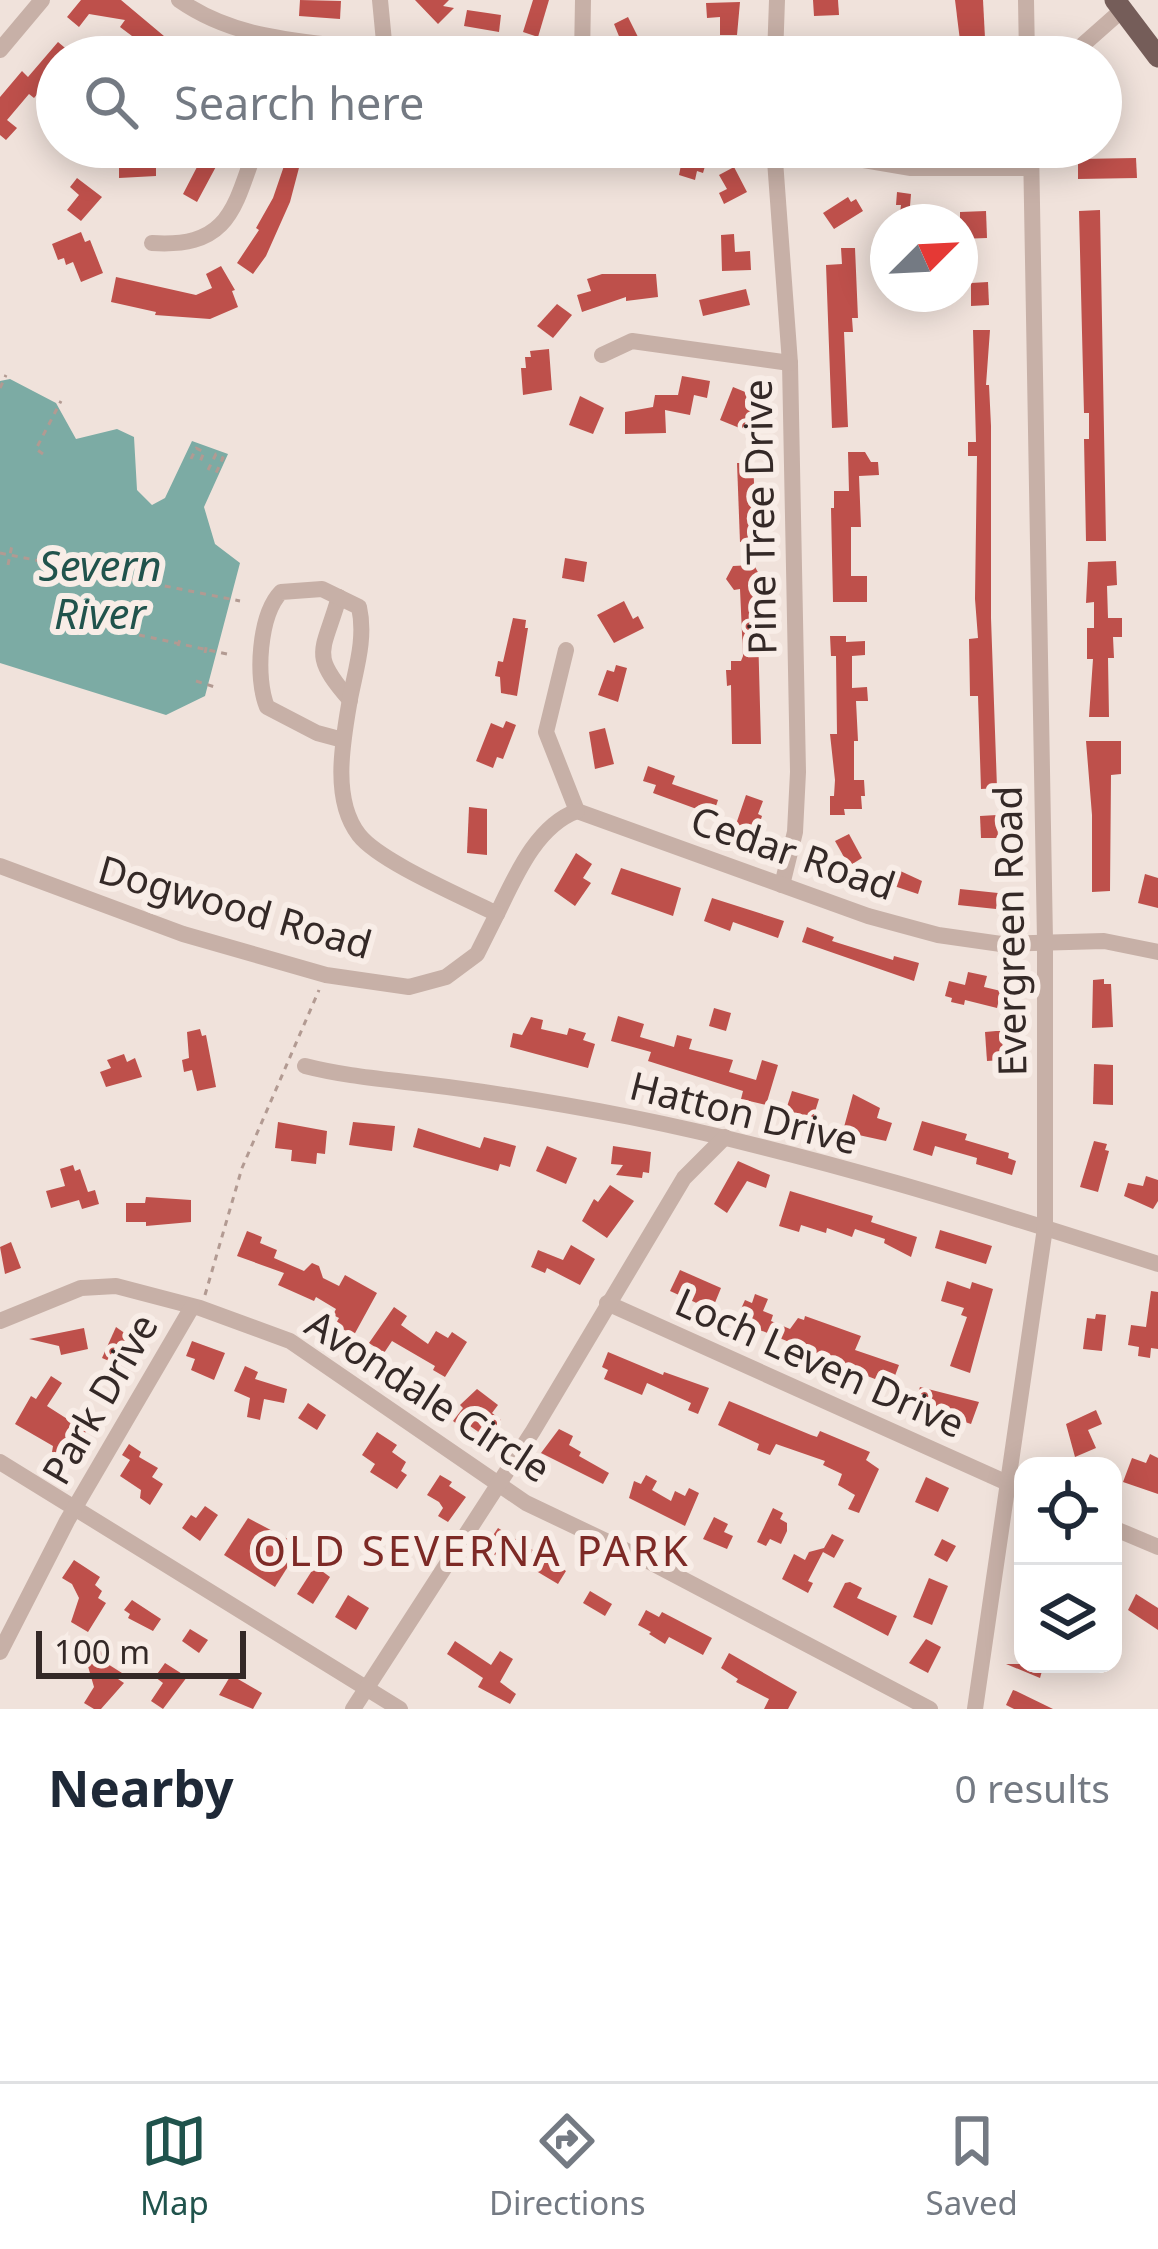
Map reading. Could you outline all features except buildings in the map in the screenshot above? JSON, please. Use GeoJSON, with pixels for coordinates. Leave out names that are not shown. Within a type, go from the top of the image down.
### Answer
{"type":"FeatureCollection","features":[{"type":"Feature","properties":{"kind":"main road"},"geometry":{"type":"LineString","coordinates":[[1118,5],[1158,57]]}},
{"type":"Feature","properties":{"kind":"street"},"geometry":{"type":"LineString","coordinates":[[0,50],[42,0]]}},
{"type":"Feature","properties":{"kind":"street"},"geometry":{"type":"LineString","coordinates":[[179,0],[248,36]]}},
{"type":"Feature","properties":{"kind":"street"},"geometry":{"type":"LineString","coordinates":[[380,0],[383,36]]}},
{"type":"Feature","properties":{"kind":"street"},"geometry":{"type":"LineString","coordinates":[[582,36],[583,0]]}},
{"type":"Feature","properties":{"kind":"street"},"geometry":{"type":"LineString","coordinates":[[776,36],[777,0]]}},
{"type":"Feature","properties":{"kind":"street"},"geometry":{"type":"LineString","coordinates":[[1026,0],[1027,36]]}},
{"type":"Feature","properties":{"kind":"street"},"geometry":{"type":"LineString","coordinates":[[1089,36],[1118,5]]}},
{"type":"Feature","properties":{"kind":"street"},"geometry":{"type":"LineString","coordinates":[[152,243],[185,245],[212,233],[234,206],[248,168]]}},
{"type":"Feature","properties":{"kind":"street","name":"Pine Tree Drive"},"geometry":{"type":"LineString","coordinates":[[776,168],[790,363],[798,772],[795,832],[782,885]]}},
{"type":"Feature","properties":{"kind":"street"},"geometry":{"type":"LineString","coordinates":[[910,168],[1031,168]]}},
{"type":"Feature","properties":{"kind":"street","name":"Evergreen Road"},"geometry":{"type":"LineString","coordinates":[[1017,1457],[1045,1228],[1045,941],[1031,168]]}},
{"type":"Feature","properties":{"kind":"street"},"geometry":{"type":"LineString","coordinates":[[602,355],[632,341],[790,363]]}},
{"type":"Feature","properties":{"kind":"street"},"geometry":{"type":"LineString","coordinates":[[343,740],[267,707],[258,684],[270,604],[281,592],[322,590],[359,607],[364,627],[343,740],[346,807],[359,835],[383,855],[496,914]]}},
{"type":"Feature","properties":{"kind":"street"},"geometry":{"type":"LineString","coordinates":[[339,597],[321,660],[350,700]]}},
{"type":"Feature","properties":{"kind":"street"},"geometry":{"type":"LineString","coordinates":[[566,650],[546,732],[577,811]]}},
{"type":"Feature","properties":{"kind":"street","name":"Cedar Road"},"geometry":{"type":"LineString","coordinates":[[577,811],[938,935],[1000,944],[1104,941],[1158,952]]}},
{"type":"Feature","properties":{"kind":"street","name":"Dogwood Road"},"geometry":{"type":"LineString","coordinates":[[0,866],[183,934],[326,975],[409,987],[446,976],[477,954],[520,866],[559,818],[577,811]]}},
{"type":"Feature","properties":{"kind":"street","name":"Hatton Drive"},"geometry":{"type":"LineString","coordinates":[[305,1066],[725,1137],[1158,1264]]}},
{"type":"Feature","properties":{"kind":"street"},"geometry":{"type":"LineString","coordinates":[[353,1709],[533,1431],[684,1178],[725,1137]]}},
{"type":"Feature","properties":{"kind":"street","name":"Avondale Circle"},"geometry":{"type":"LineString","coordinates":[[0,1321],[32,1305],[98,1286],[140,1291],[196,1307],[307,1349],[496,1485],[930,1709]]}},
{"type":"Feature","properties":{"kind":"street","name":"Loch Leven Drive"},"geometry":{"type":"LineString","coordinates":[[607,1303],[1014,1486]]}},
{"type":"Feature","properties":{"kind":"street","name":"Park Drive"},"geometry":{"type":"LineString","coordinates":[[0,1652],[76,1505],[196,1307]]}},
{"type":"Feature","properties":{"kind":"street"},"geometry":{"type":"LineString","coordinates":[[0,1462],[400,1709]]}},
{"type":"Feature","properties":{"kind":"street","name":"Evergreen Road"},"geometry":{"type":"LineString","coordinates":[[975,1709],[1014,1486]]}},
{"type":"Feature","properties":{"kind":"street"},"geometry":{"type":"LineString","coordinates":[[1122,1532],[1158,1547]]}},
{"type":"Feature","properties":{"kind":"path"},"geometry":{"type":"LineString","coordinates":[[0,388],[5,375]]}},
{"type":"Feature","properties":{"kind":"path"},"geometry":{"type":"LineString","coordinates":[[43,454],[36,449],[61,401]]}},
{"type":"Feature","properties":{"kind":"path"},"geometry":{"type":"LineString","coordinates":[[191,459],[200,439]]}},
{"type":"Feature","properties":{"kind":"path"},"geometry":{"type":"LineString","coordinates":[[208,470],[220,447]]}},
{"type":"Feature","properties":{"kind":"path"},"geometry":{"type":"LineString","coordinates":[[196,448],[204,452],[200,462]]}},
{"type":"Feature","properties":{"kind":"path"},"geometry":{"type":"LineString","coordinates":[[216,454],[223,458],[216,473]]}},
{"type":"Feature","properties":{"kind":"path"},"geometry":{"type":"LineString","coordinates":[[8,565],[12,545]]}},
{"type":"Feature","properties":{"kind":"path"},"geometry":{"type":"LineString","coordinates":[[0,553],[240,601]]}},
{"type":"Feature","properties":{"kind":"path"},"geometry":{"type":"LineString","coordinates":[[152,643],[154,633]]}},
{"type":"Feature","properties":{"kind":"path"},"geometry":{"type":"LineString","coordinates":[[138,636],[227,654]]}},
{"type":"Feature","properties":{"kind":"path"},"geometry":{"type":"LineString","coordinates":[[178,646],[180,639]]}},
{"type":"Feature","properties":{"kind":"path"},"geometry":{"type":"LineString","coordinates":[[205,653],[207,643]]}},
{"type":"Feature","properties":{"kind":"path"},"geometry":{"type":"LineString","coordinates":[[196,681],[218,688]]}},
{"type":"Feature","properties":{"kind":"path"},"geometry":{"type":"LineString","coordinates":[[196,1307],[219,1260],[242,1168],[326,975]]}},
{"type":"Feature","properties":{"kind":"water","name":"Severn River"},"geometry":{"type":"Polygon","coordinates":[[[10,379],[56,403],[76,439],[117,429],[134,437],[137,490],[152,505],[165,498],[192,441],[228,454],[204,507],[215,544],[240,563],[205,696],[166,715],[0,663],[0,381],[10,379]]]}},
{"type":"Feature","properties":{"kind":"district","name":"OLD SEVERNA PARK"},"geometry":{"type":"Point","coordinates":[472,1551]}}]}
